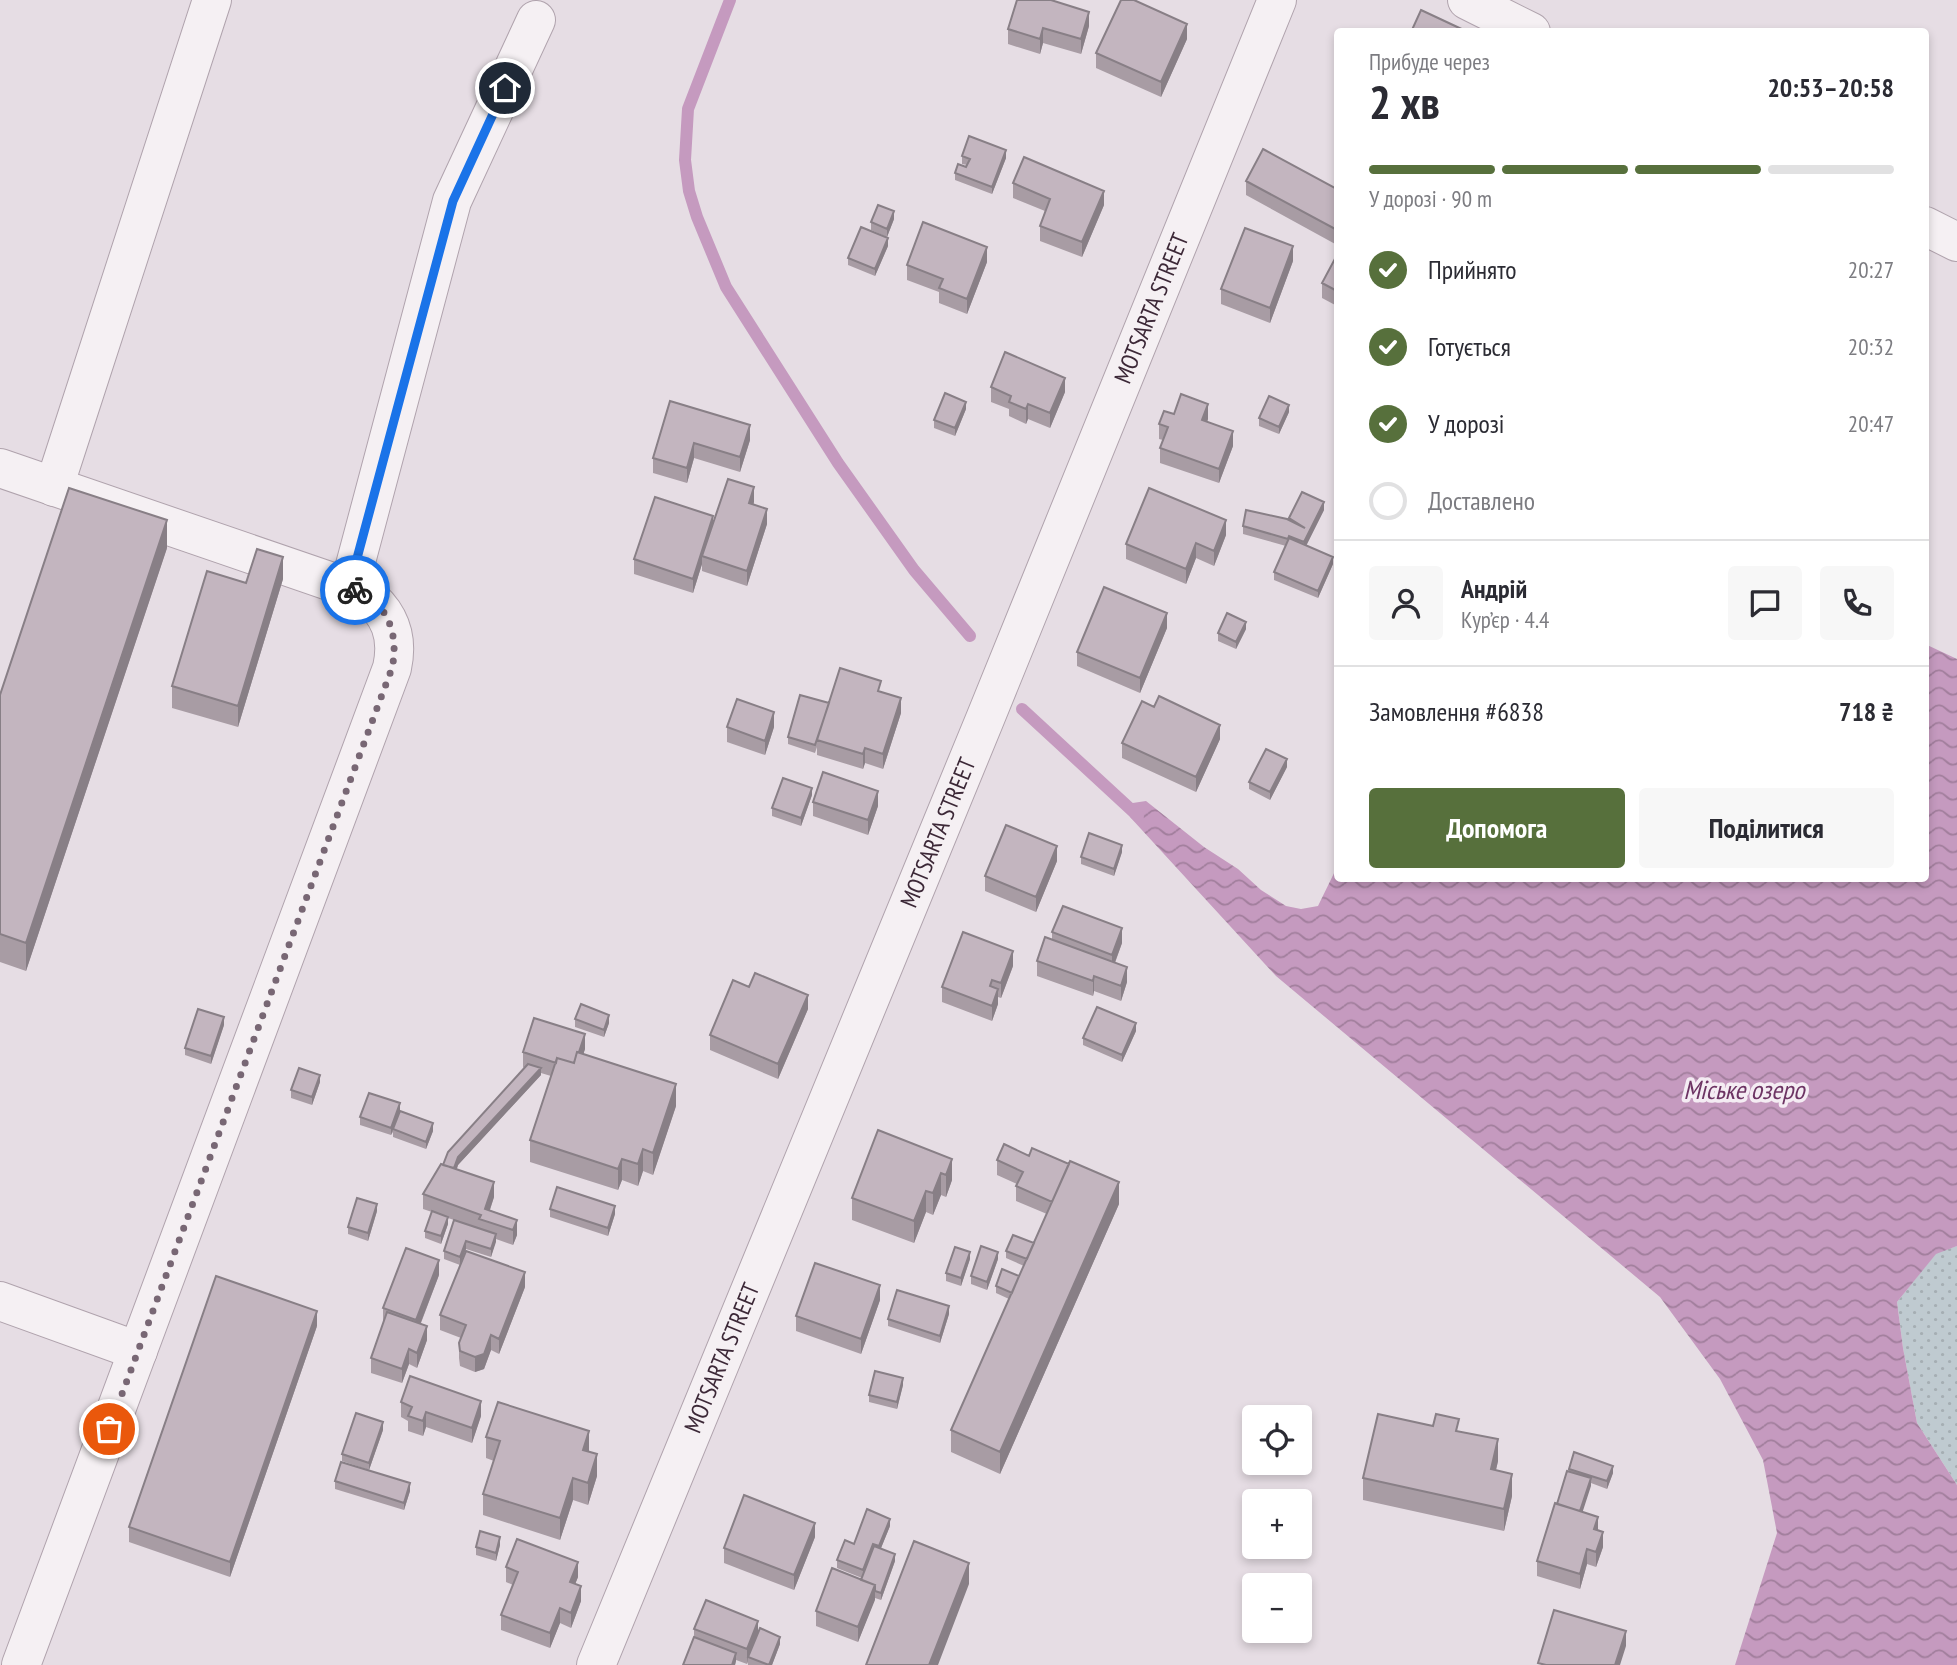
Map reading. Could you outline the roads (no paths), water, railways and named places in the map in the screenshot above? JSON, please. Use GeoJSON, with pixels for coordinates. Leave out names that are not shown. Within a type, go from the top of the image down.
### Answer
{"type":"FeatureCollection","features":[{"type":"Feature","properties":{"kind":"street"},"geometry":{"type":"LineString","coordinates":[[54,487],[212,0]]}},
{"type":"Feature","properties":{"kind":"street","name":"MOTSARTA STREET"},"geometry":{"type":"LineString","coordinates":[[596,1665],[1277,0]]}},
{"type":"Feature","properties":{"kind":"street"},"geometry":{"type":"LineString","coordinates":[[1467,0],[1523,28]]}},
{"type":"Feature","properties":{"kind":"street"},"geometry":{"type":"LineString","coordinates":[[349,588],[453,201],[536,20]]}},
{"type":"Feature","properties":{"kind":"street"},"geometry":{"type":"LineString","coordinates":[[1929,228],[1957,242]]}},
{"type":"Feature","properties":{"kind":"street"},"geometry":{"type":"LineString","coordinates":[[0,468],[363,593],[375,602],[391,625],[395,654],[21,1665]]}},
{"type":"Feature","properties":{"kind":"street"},"geometry":{"type":"LineString","coordinates":[[0,1300],[138,1351]]}},
{"type":"Feature","properties":{"kind":"water","name":"Міське озеро"},"geometry":{"type":"Polygon","coordinates":[[[1929,646],[1957,659],[1957,1246],[1936,1254],[1897,1302],[1917,1423],[1957,1485],[1957,1665],[1735,1665],[1777,1533],[1763,1460],[1720,1379],[1660,1297],[1276,976],[1130,817],[1126,804],[1146,801],[1204,847],[1238,869],[1261,890],[1286,906],[1301,909],[1318,906],[1334,873],[1334,882],[1929,882],[1929,646]]]}},
{"type":"Feature","properties":{"kind":"waterway"},"geometry":{"type":"LineString","coordinates":[[730,0],[688,109],[685,160],[689,191],[697,217],[726,287],[838,463],[914,570],[970,636]]}},
{"type":"Feature","properties":{"kind":"waterway"},"geometry":{"type":"LineString","coordinates":[[1022,709],[1138,816]]}}]}
